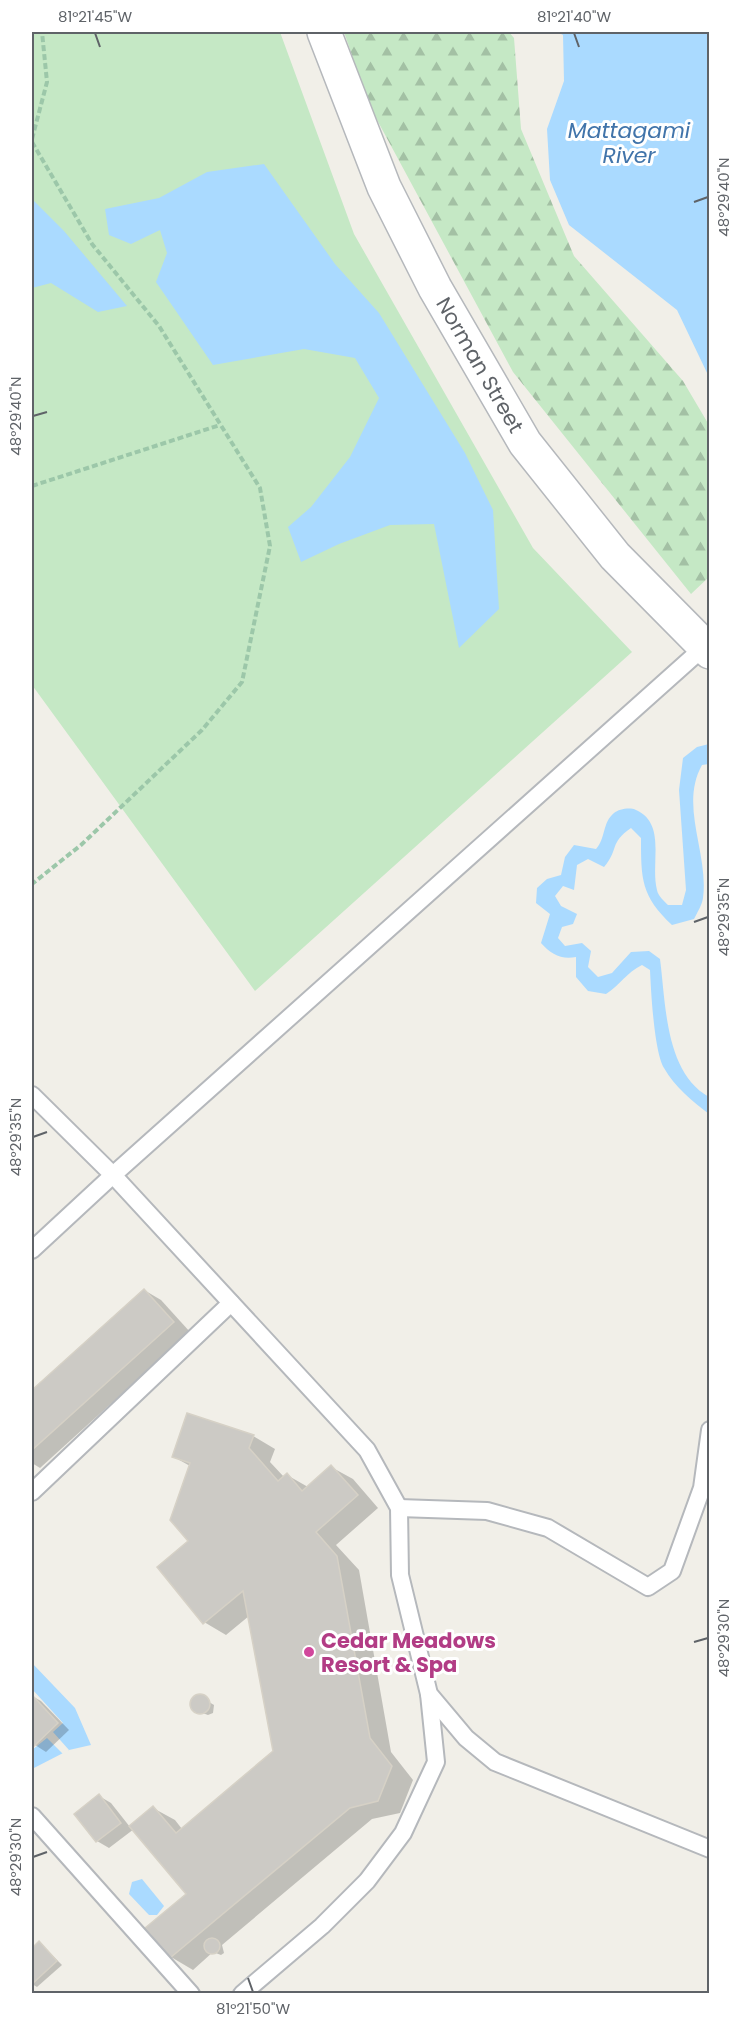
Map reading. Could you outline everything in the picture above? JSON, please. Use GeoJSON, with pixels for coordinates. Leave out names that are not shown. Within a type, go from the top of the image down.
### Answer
{"type":"FeatureCollection","features":[{"type":"Feature","properties":{"kind":"street","name":"Norman Street"},"geometry":{"type":"LineString","coordinates":[[324,32],[384,187],[435,288],[525,443],[615,556],[707,650]]}},
{"type":"Feature","properties":{"kind":"lane"},"geometry":{"type":"LineString","coordinates":[[32,1250],[112,1175],[707,650]]}},
{"type":"Feature","properties":{"kind":"lane"},"geometry":{"type":"LineString","coordinates":[[32,1095],[112,1175],[367,1450],[399,1508],[400,1575],[429,1694],[436,1762],[403,1833],[367,1881],[322,1926],[242,1994]]}},
{"type":"Feature","properties":{"kind":"lane"},"geometry":{"type":"LineString","coordinates":[[32,1492],[231,1303]]}},
{"type":"Feature","properties":{"kind":"lane"},"geometry":{"type":"LineString","coordinates":[[399,1508],[487,1512],[548,1528],[648,1587],[672,1571],[702,1488],[710,1430]]}},
{"type":"Feature","properties":{"kind":"lane"},"geometry":{"type":"LineString","coordinates":[[429,1694],[466,1738],[495,1762],[710,1849]]}},
{"type":"Feature","properties":{"kind":"lane"},"geometry":{"type":"LineString","coordinates":[[32,1816],[190,1994]]}},
{"type":"Feature","properties":{"kind":"path"},"geometry":{"type":"LineString","coordinates":[[32,884],[81,845],[202,730],[242,682],[270,546],[260,488],[159,326],[92,244],[32,140],[47,82],[42,32]]}},
{"type":"Feature","properties":{"kind":"path"},"geometry":{"type":"LineString","coordinates":[[32,486],[220,425]]}},
{"type":"Feature","properties":{"kind":"green space"},"geometry":{"type":"Polygon","coordinates":[[[32,32],[280,32],[354,234],[533,548],[632,652],[255,991],[32,685],[32,32]]]}},
{"type":"Feature","properties":{"kind":"green space"},"geometry":{"type":"Polygon","coordinates":[[[344,32],[509,32],[514,38],[521,129],[574,256],[683,381],[709,425],[709,577],[691,594],[513,372],[369,105],[344,32]]]}},
{"type":"Feature","properties":{"kind":"water","name":"Mattagami River"},"geometry":{"type":"Polygon","coordinates":[[[557,32],[709,32],[709,377],[677,310],[569,225],[550,180],[547,129],[564,81],[563,35],[557,32]]]}},
{"type":"Feature","properties":{"kind":"water"},"geometry":{"type":"Polygon","coordinates":[[[264,164],[335,264],[379,313],[465,453],[493,510],[499,609],[459,648],[434,524],[390,525],[339,544],[301,562],[288,527],[311,507],[350,457],[379,398],[355,358],[304,349],[213,365],[156,282],[167,253],[160,230],[131,244],[109,235],[105,209],[159,198],[207,172],[264,164]]]}},
{"type":"Feature","properties":{"kind":"water"},"geometry":{"type":"Polygon","coordinates":[[[32,199],[64,231],[127,306],[98,312],[51,283],[32,288],[32,199]]]}},
{"type":"Feature","properties":{"kind":"water"},"geometry":{"type":"Polygon","coordinates":[[[709,744],[709,764],[702,765],[693,797],[704,881],[702,901],[694,919],[672,925],[654,905],[643,876],[641,838],[631,828],[617,842],[604,867],[588,859],[577,865],[574,890],[563,886],[555,896],[561,906],[577,914],[573,924],[562,927],[558,938],[565,946],[582,943],[591,951],[588,967],[598,977],[612,973],[631,952],[649,951],[660,959],[670,1036],[684,1071],[695,1086],[709,1097],[709,1114],[690,1099],[664,1068],[654,1020],[650,970],[642,965],[606,994],[588,991],[576,977],[576,957],[566,958],[557,955],[541,943],[550,914],[536,903],[537,888],[547,879],[561,875],[565,857],[574,845],[596,849],[610,817],[622,810],[634,809],[646,816],[654,834],[655,879],[661,898],[668,905],[682,905],[686,890],[679,790],[683,758],[697,747],[709,744]]]}},
{"type":"Feature","properties":{"kind":"water"},"geometry":{"type":"Polygon","coordinates":[[[32,1663],[75,1708],[91,1745],[69,1750],[32,1769],[32,1663]]]}},
{"type":"Feature","properties":{"kind":"water"},"geometry":{"type":"Polygon","coordinates":[[[142,1879],[164,1906],[157,1915],[149,1915],[129,1894],[132,1882],[142,1879]]]}},
{"type":"Feature","properties":{"kind":"pier"},"geometry":{"type":"Polygon","coordinates":[[[32,1689],[63,1723],[53,1732],[69,1750],[64,1755],[47,1738],[32,1750],[32,1689]]]}},
{"type":"Feature","properties":{"kind":"building"},"geometry":{"type":"Polygon","coordinates":[[[144,1289],[174,1322],[32,1450],[32,1390],[144,1289]]]}},
{"type":"Feature","properties":{"kind":"building"},"geometry":{"type":"Polygon","coordinates":[[[187,1413],[254,1435],[249,1448],[278,1481],[287,1473],[302,1491],[331,1465],[358,1495],[316,1532],[337,1556],[370,1738],[392,1766],[378,1801],[350,1808],[170,1958],[145,1928],[186,1894],[129,1826],[153,1806],[176,1833],[273,1751],[243,1591],[203,1624],[157,1567],[188,1541],[170,1520],[190,1463],[172,1457],[187,1413]]]}},
{"type":"Feature","properties":{"kind":"building"},"geometry":{"type":"Polygon","coordinates":[[[200,1694],[207,1697],[210,1704],[207,1711],[200,1714],[193,1711],[190,1704],[193,1697],[200,1694]]]}},
{"type":"Feature","properties":{"kind":"building"},"geometry":{"type":"Polygon","coordinates":[[[32,1695],[58,1723],[33,1747],[32,1745],[32,1695]]]}},
{"type":"Feature","properties":{"kind":"building"},"geometry":{"type":"Polygon","coordinates":[[[99,1794],[121,1823],[96,1842],[74,1814],[99,1794]]]}},
{"type":"Feature","properties":{"kind":"building"},"geometry":{"type":"Polygon","coordinates":[[[212,1938],[220,1946],[212,1954],[204,1946],[212,1938]]]}},
{"type":"Feature","properties":{"kind":"building"},"geometry":{"type":"Polygon","coordinates":[[[39,1941],[57,1961],[32,1984],[32,1948],[39,1941]]]}},
{"type":"Feature","properties":{"kind":"place","name":"Cedar Meadows Resort & Spa"},"geometry":{"type":"Point","coordinates":[309,1652]}}]}
